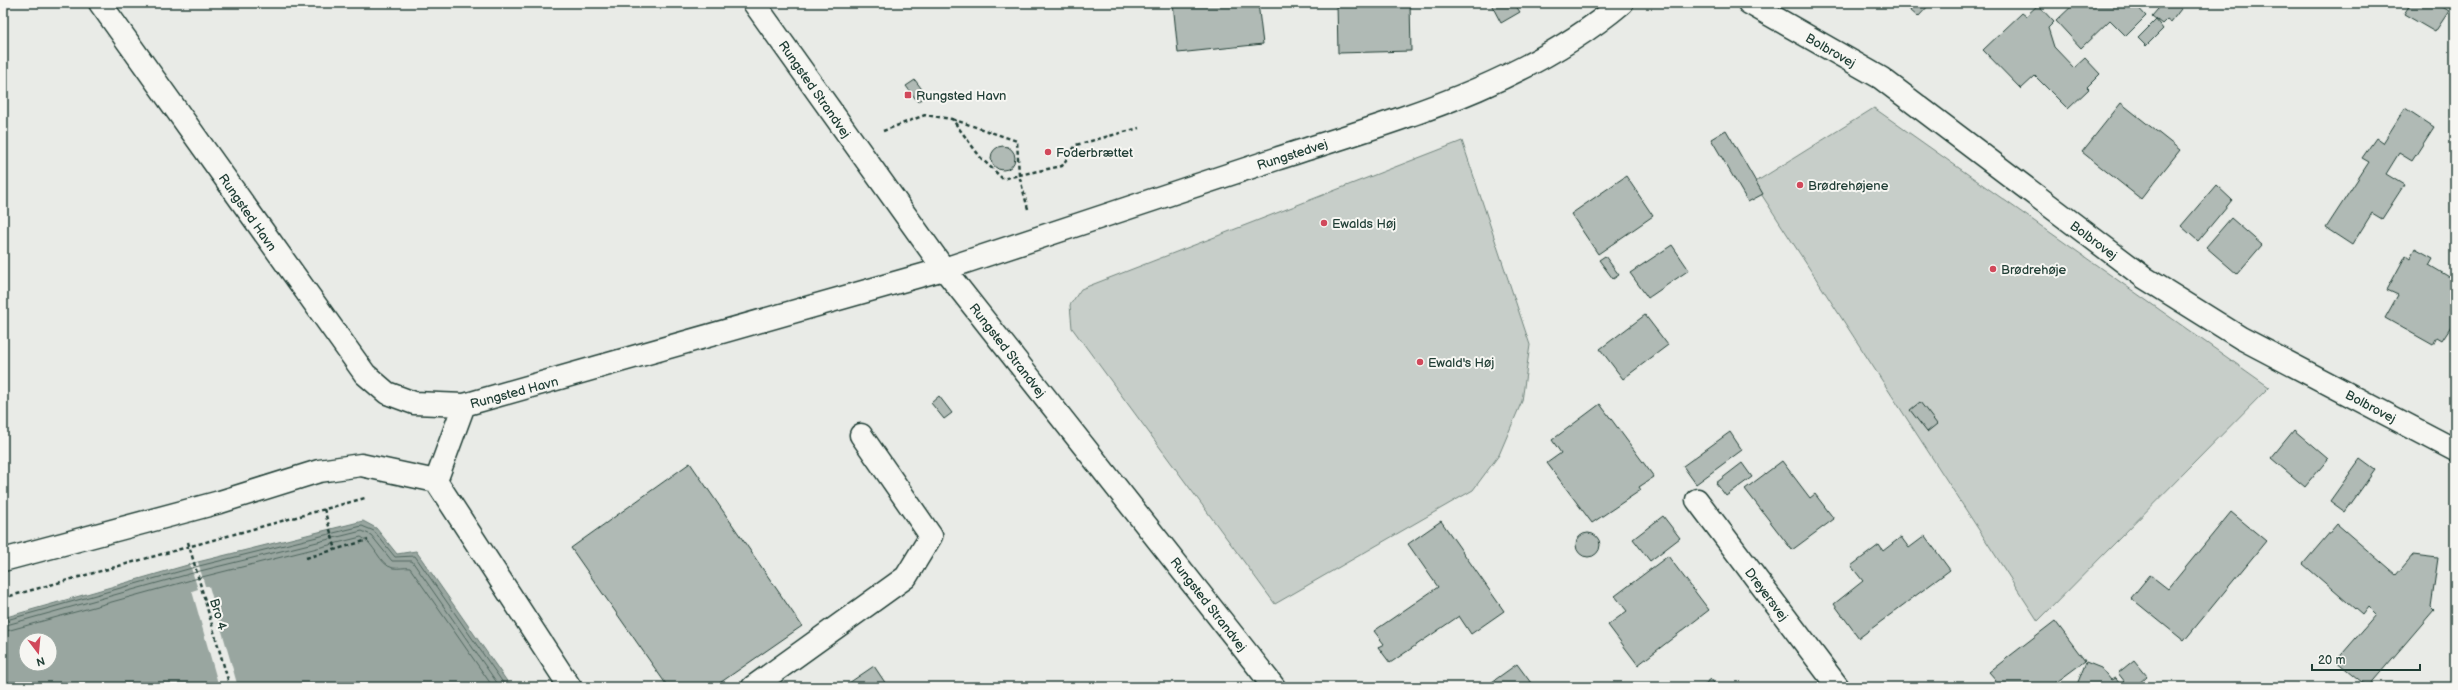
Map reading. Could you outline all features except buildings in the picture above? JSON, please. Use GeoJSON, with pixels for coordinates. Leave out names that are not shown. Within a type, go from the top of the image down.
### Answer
{"type":"FeatureCollection","features":[{"type":"Feature","properties":{"kind":"street","name":"Rungsted Havn"},"geometry":{"type":"LineString","coordinates":[[100,3],[365,374],[387,393],[414,404],[464,406],[944,269]]}},
{"type":"Feature","properties":{"kind":"street","name":"Rungsted Strandvej"},"geometry":{"type":"LineString","coordinates":[[754,3],[944,269],[1274,687]]}},
{"type":"Feature","properties":{"kind":"street","name":"Rungstedvej"},"geometry":{"type":"LineString","coordinates":[[944,269],[1397,119],[1493,83],[1542,58],[1599,22],[1622,3]]}},
{"type":"Feature","properties":{"kind":"street","name":"Bolbrovej"},"geometry":{"type":"LineString","coordinates":[[1749,3],[1881,78],[2145,278],[2241,338],[2455,450]]}},
{"type":"Feature","properties":{"kind":"street"},"geometry":{"type":"LineString","coordinates":[[436,481],[464,406]]}},
{"type":"Feature","properties":{"kind":"street"},"geometry":{"type":"LineString","coordinates":[[753,687],[906,577],[931,536],[861,435]]}},
{"type":"Feature","properties":{"kind":"street"},"geometry":{"type":"LineString","coordinates":[[3,560],[220,502],[319,471],[361,465],[436,481],[570,687]]}},
{"type":"Feature","properties":{"kind":"street","name":"Dreyersvej"},"geometry":{"type":"LineString","coordinates":[[1697,500],[1838,687]]}},
{"type":"Feature","properties":{"kind":"path"},"geometry":{"type":"LineString","coordinates":[[853,142],[926,115],[952,119],[1017,141],[1019,175],[1036,238]]}},
{"type":"Feature","properties":{"kind":"path"},"geometry":{"type":"LineString","coordinates":[[952,119],[981,158],[1003,179],[1062,166],[1076,145],[1139,128]]}},
{"type":"Feature","properties":{"kind":"path"},"geometry":{"type":"LineString","coordinates":[[3,598],[369,496]]}},
{"type":"Feature","properties":{"kind":"path"},"geometry":{"type":"LineString","coordinates":[[324,509],[336,550]]}},
{"type":"Feature","properties":{"kind":"path"},"geometry":{"type":"LineString","coordinates":[[306,558],[368,540]]}},
{"type":"Feature","properties":{"kind":"path","name":"Bro 4"},"geometry":{"type":"LineString","coordinates":[[189,547],[230,687]]}},
{"type":"Feature","properties":{"kind":"shaded area"},"geometry":{"type":"Polygon","coordinates":[[[1874,108],[2269,387],[2038,621],[1754,183],[1874,108]]]}},
{"type":"Feature","properties":{"kind":"shaded area"},"geometry":{"type":"Polygon","coordinates":[[[1462,141],[1530,345],[1522,401],[1499,455],[1473,490],[1275,604],[1072,328],[1070,305],[1081,289],[1462,141]]]}},
{"type":"Feature","properties":{"kind":"water"},"geometry":{"type":"Polygon","coordinates":[[[363,521],[376,528],[397,554],[416,551],[511,687],[3,687],[3,618],[198,562],[363,521]]]}},
{"type":"Feature","properties":{"kind":"pier"},"geometry":{"type":"Polygon","coordinates":[[[198,562],[205,586],[209,586],[238,687],[219,687],[192,591],[198,589],[190,565],[198,562]]]}},
{"type":"Feature","properties":{"kind":"place","name":"Rungsted Havn"},"geometry":{"type":"Point","coordinates":[908,95]}},
{"type":"Feature","properties":{"kind":"place","name":"Foderbrættet"},"geometry":{"type":"Point","coordinates":[1048,152]}},
{"type":"Feature","properties":{"kind":"place","name":"Brødrehøjene"},"geometry":{"type":"Point","coordinates":[1800,185]}},
{"type":"Feature","properties":{"kind":"place","name":"Ewalds Høj"},"geometry":{"type":"Point","coordinates":[1324,223]}},
{"type":"Feature","properties":{"kind":"place","name":"Brødrehøje"},"geometry":{"type":"Point","coordinates":[1993,269]}},
{"type":"Feature","properties":{"kind":"place","name":"Ewald's Høj"},"geometry":{"type":"Point","coordinates":[1420,362]}}]}
